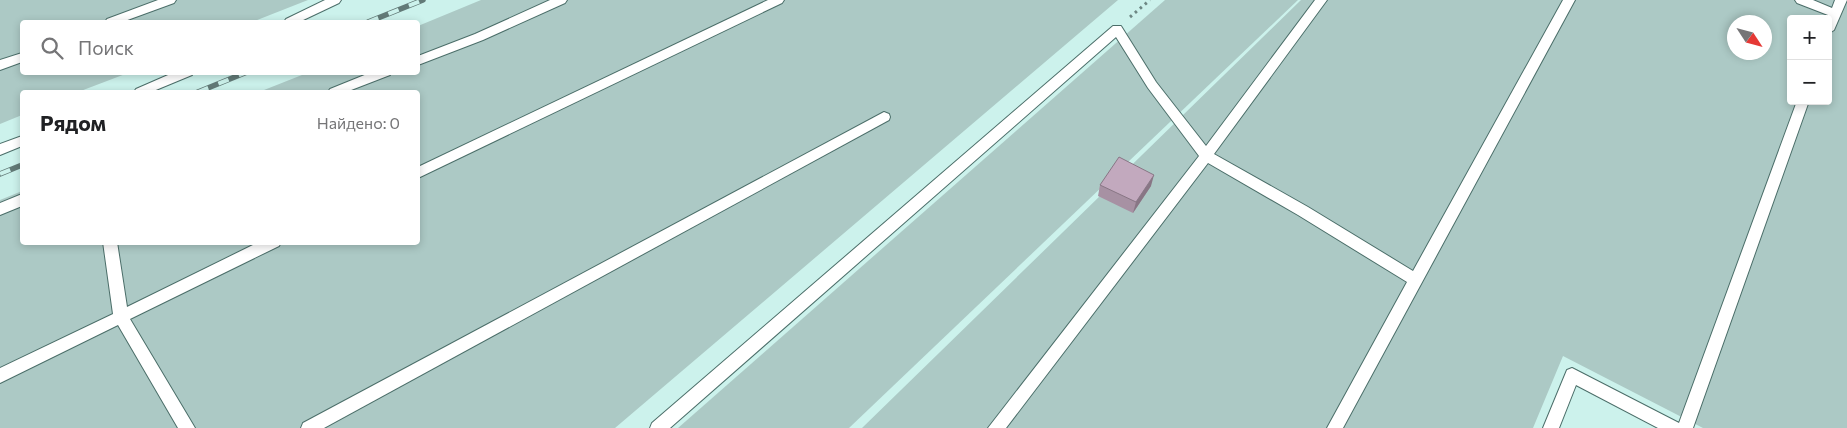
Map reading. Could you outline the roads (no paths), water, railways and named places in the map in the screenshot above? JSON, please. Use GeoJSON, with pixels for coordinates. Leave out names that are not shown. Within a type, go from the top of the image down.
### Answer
{"type":"FeatureCollection","features":[{"type":"Feature","properties":{"kind":"lane"},"geometry":{"type":"LineString","coordinates":[[117,20],[170,0]]}},
{"type":"Feature","properties":{"kind":"lane"},"geometry":{"type":"LineString","coordinates":[[294,20],[335,0]]}},
{"type":"Feature","properties":{"kind":"lane"},"geometry":{"type":"LineString","coordinates":[[420,60],[479,37],[561,0]]}},
{"type":"Feature","properties":{"kind":"lane"},"geometry":{"type":"LineString","coordinates":[[420,173],[778,0]]}},
{"type":"Feature","properties":{"kind":"lane"},"geometry":{"type":"LineString","coordinates":[[996,428],[1206,156],[1321,0]]}},
{"type":"Feature","properties":{"kind":"lane"},"geometry":{"type":"LineString","coordinates":[[1335,428],[1570,0]]}},
{"type":"Feature","properties":{"kind":"lane"},"geometry":{"type":"LineString","coordinates":[[1801,0],[1834,13]]}},
{"type":"Feature","properties":{"kind":"lane"},"geometry":{"type":"LineString","coordinates":[[1832,19],[1841,0]]}},
{"type":"Feature","properties":{"kind":"lane"},"geometry":{"type":"LineString","coordinates":[[658,428],[1117,29],[1152,85],[1206,156],[1303,211],[1416,280]]}},
{"type":"Feature","properties":{"kind":"lane"},"geometry":{"type":"LineString","coordinates":[[0,65],[20,57]]}},
{"type":"Feature","properties":{"kind":"lane"},"geometry":{"type":"LineString","coordinates":[[145,90],[181,75]]}},
{"type":"Feature","properties":{"kind":"lane"},"geometry":{"type":"LineString","coordinates":[[339,90],[378,75]]}},
{"type":"Feature","properties":{"kind":"lane"},"geometry":{"type":"LineString","coordinates":[[1686,428],[1801,105]]}},
{"type":"Feature","properties":{"kind":"lane"},"geometry":{"type":"LineString","coordinates":[[309,428],[884,117]]}},
{"type":"Feature","properties":{"kind":"lane"},"geometry":{"type":"LineString","coordinates":[[0,150],[20,142]]}},
{"type":"Feature","properties":{"kind":"lane"},"geometry":{"type":"LineString","coordinates":[[0,209],[20,201]]}},
{"type":"Feature","properties":{"kind":"lane"},"geometry":{"type":"LineString","coordinates":[[110,245],[121,317],[187,428]]}},
{"type":"Feature","properties":{"kind":"lane"},"geometry":{"type":"LineString","coordinates":[[0,376],[268,245]]}},
{"type":"Feature","properties":{"kind":"lane"},"geometry":{"type":"LineString","coordinates":[[1551,428],[1572,375],[1674,428]]}},
{"type":"Feature","properties":{"kind":"railway"},"geometry":{"type":"LineString","coordinates":[[373,20],[423,0]]}},
{"type":"Feature","properties":{"kind":"railway"},"geometry":{"type":"LineString","coordinates":[[203,90],[240,75]]}},
{"type":"Feature","properties":{"kind":"railway"},"geometry":{"type":"LineString","coordinates":[[0,174],[20,166]]}}]}
